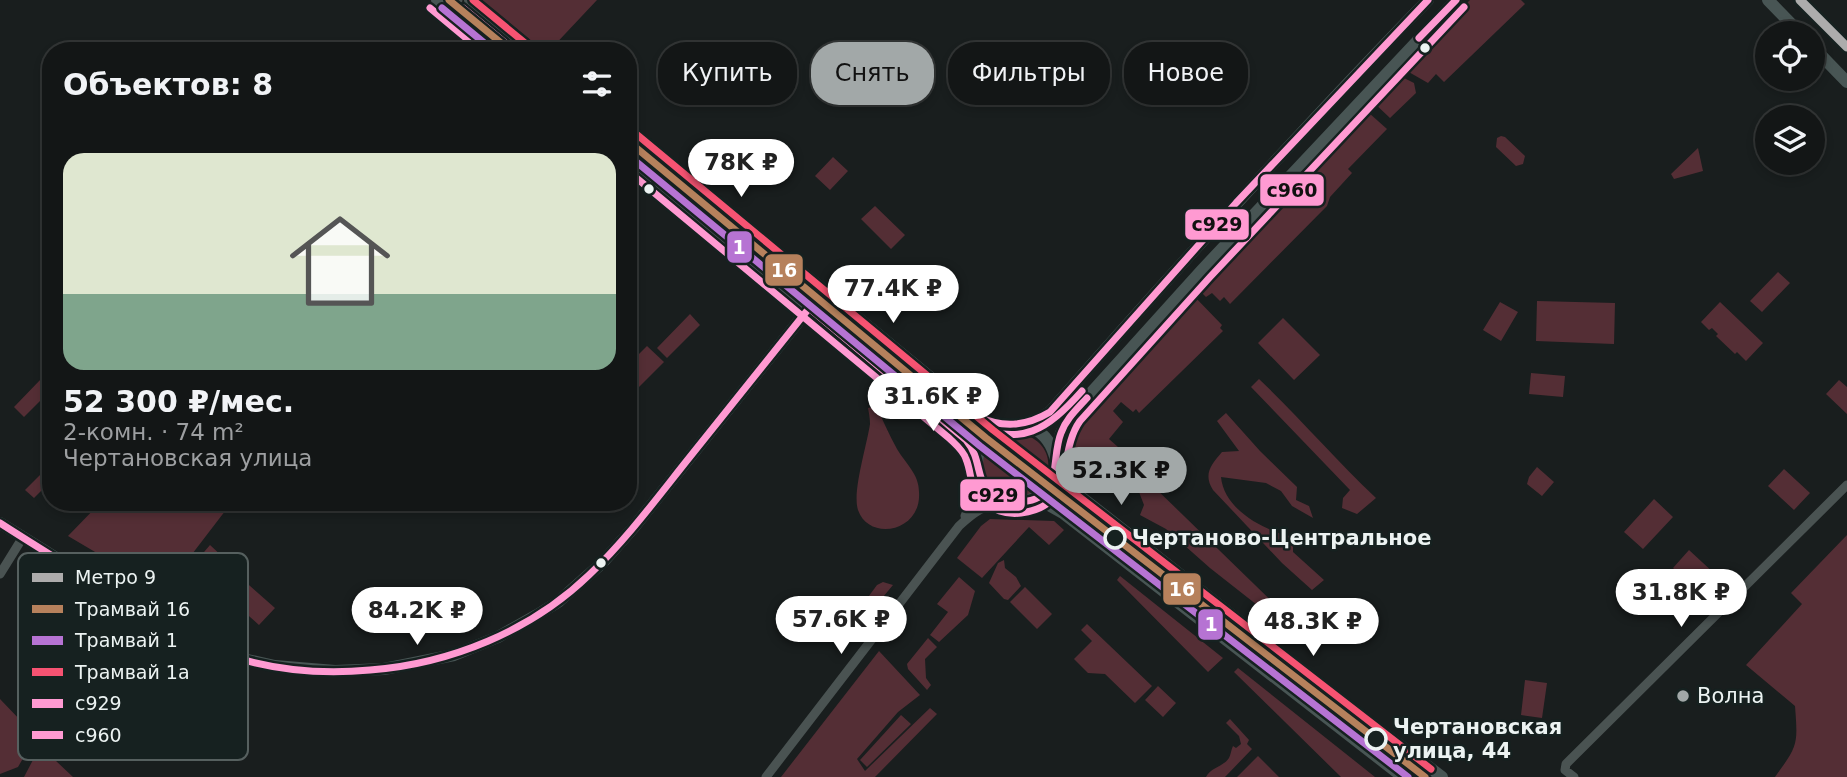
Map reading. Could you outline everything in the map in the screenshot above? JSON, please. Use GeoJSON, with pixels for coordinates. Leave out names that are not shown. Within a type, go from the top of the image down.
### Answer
{"type":"FeatureCollection","features":[{"type":"Feature","properties":{"kind":"main road"},"geometry":{"type":"LineString","coordinates":[[470,0],[521,42]]}},
{"type":"Feature","properties":{"kind":"main road"},"geometry":{"type":"LineString","coordinates":[[978,465],[986,438],[1004,427],[1020,425],[1050,412],[1175,268],[1428,0]]}},
{"type":"Feature","properties":{"kind":"main road"},"geometry":{"type":"LineString","coordinates":[[1031,500],[1048,487],[1055,474],[1060,433],[1081,404],[1187,285],[1456,0]]}},
{"type":"Feature","properties":{"kind":"main road"},"geometry":{"type":"LineString","coordinates":[[1768,0],[1788,21]]}},
{"type":"Feature","properties":{"kind":"main road"},"geometry":{"type":"LineString","coordinates":[[440,3],[487,42]]}},
{"type":"Feature","properties":{"kind":"main road"},"geometry":{"type":"LineString","coordinates":[[1825,59],[1847,82]]}},
{"type":"Feature","properties":{"kind":"main road"},"geometry":{"type":"LineString","coordinates":[[637,136],[971,411],[988,422],[1004,427]]}},
{"type":"Feature","properties":{"kind":"main road"},"geometry":{"type":"LineString","coordinates":[[637,165],[956,430],[966,440],[988,491],[1008,502],[1031,500],[1047,504],[1063,513],[1403,777]]}},
{"type":"Feature","properties":{"kind":"main road"},"geometry":{"type":"LineString","coordinates":[[785,288],[796,286],[802,276],[800,271]]}},
{"type":"Feature","properties":{"kind":"main road"},"geometry":{"type":"LineString","coordinates":[[248,660],[275,666],[347,671],[384,669],[454,655],[498,637],[558,602],[602,563],[634,527],[809,308],[823,294],[831,296]]}},
{"type":"Feature","properties":{"kind":"main road"},"geometry":{"type":"LineString","coordinates":[[1020,425],[1030,427],[1045,437],[1064,483],[1072,490],[1442,777]]}},
{"type":"Feature","properties":{"kind":"main road"},"geometry":{"type":"LineString","coordinates":[[0,523],[49,553]]}},
{"type":"Feature","properties":{"kind":"street"},"geometry":{"type":"LineString","coordinates":[[440,3],[451,6],[458,0]]}},
{"type":"Feature","properties":{"kind":"street"},"geometry":{"type":"LineString","coordinates":[[471,29],[477,17],[488,14]]}},
{"type":"Feature","properties":{"kind":"street"},"geometry":{"type":"LineString","coordinates":[[960,526],[976,490],[978,465]]}},
{"type":"Feature","properties":{"kind":"street"},"geometry":{"type":"LineString","coordinates":[[1574,777],[1565,770],[1566,764],[1847,485]]}},
{"type":"Feature","properties":{"kind":"street"},"geometry":{"type":"LineString","coordinates":[[766,777],[960,526],[983,507],[1008,502]]}},
{"type":"Feature","properties":{"kind":"street"},"geometry":{"type":"LineString","coordinates":[[0,574],[23,537]]}},
{"type":"Feature","properties":{"kind":"shaded area"},"geometry":{"type":"Polygon","coordinates":[[[482,0],[597,0],[557,42],[533,42],[482,0]]]}},
{"type":"Feature","properties":{"kind":"shaded area"},"geometry":{"type":"Polygon","coordinates":[[[1470,0],[1521,0],[1525,4],[1444,82],[1436,74],[1428,83],[1407,71],[1436,42],[1452,18],[1470,0]]]}},
{"type":"Feature","properties":{"kind":"shaded area"},"geometry":{"type":"Polygon","coordinates":[[[1398,75],[1414,83],[1416,93],[1390,118],[1372,101],[1398,75]]]}},
{"type":"Feature","properties":{"kind":"shaded area"},"geometry":{"type":"Polygon","coordinates":[[[1369,113],[1387,129],[1348,169],[1352,173],[1330,197],[1327,206],[1230,304],[1224,297],[1220,301],[1212,293],[1206,297],[1201,292],[1369,113]]]}},
{"type":"Feature","properties":{"kind":"shaded area"},"geometry":{"type":"Polygon","coordinates":[[[1501,136],[1525,156],[1523,164],[1516,166],[1496,147],[1497,138],[1501,136]]]}},
{"type":"Feature","properties":{"kind":"shaded area"},"geometry":{"type":"Polygon","coordinates":[[[1698,148],[1703,171],[1674,179],[1671,174],[1698,148]]]}},
{"type":"Feature","properties":{"kind":"shaded area"},"geometry":{"type":"Polygon","coordinates":[[[833,157],[848,171],[830,190],[815,176],[833,157]]]}},
{"type":"Feature","properties":{"kind":"shaded area"},"geometry":{"type":"Polygon","coordinates":[[[875,206],[905,235],[891,249],[861,219],[875,206]]]}},
{"type":"Feature","properties":{"kind":"shaded area"},"geometry":{"type":"Polygon","coordinates":[[[1778,272],[1790,283],[1762,312],[1750,301],[1778,272]]]}},
{"type":"Feature","properties":{"kind":"shaded area"},"geometry":{"type":"Polygon","coordinates":[[[1192,294],[1222,325],[1220,328],[1223,331],[1139,413],[1136,409],[1133,412],[1121,402],[1113,411],[1123,422],[1109,439],[1146,472],[1129,491],[1115,479],[1105,492],[1096,485],[1091,492],[1077,482],[1070,431],[1079,416],[1122,370],[1127,374],[1164,334],[1161,330],[1169,318],[1192,294]]]}},
{"type":"Feature","properties":{"kind":"shaded area"},"geometry":{"type":"Polygon","coordinates":[[[1537,301],[1615,303],[1614,344],[1536,341],[1537,301]]]}},
{"type":"Feature","properties":{"kind":"shaded area"},"geometry":{"type":"Polygon","coordinates":[[[1500,302],[1518,312],[1501,341],[1483,330],[1500,302]]]}},
{"type":"Feature","properties":{"kind":"shaded area"},"geometry":{"type":"Polygon","coordinates":[[[1720,302],[1763,343],[1746,361],[1716,336],[1718,334],[1712,328],[1709,330],[1701,322],[1720,302]]]}},
{"type":"Feature","properties":{"kind":"shaded area"},"geometry":{"type":"Polygon","coordinates":[[[690,314],[700,325],[667,358],[657,348],[690,314]]]}},
{"type":"Feature","properties":{"kind":"shaded area"},"geometry":{"type":"Polygon","coordinates":[[[1283,318],[1320,355],[1294,380],[1258,343],[1283,318]]]}},
{"type":"Feature","properties":{"kind":"shaded area"},"geometry":{"type":"Polygon","coordinates":[[[647,346],[664,362],[637,389],[637,356],[647,346]]]}},
{"type":"Feature","properties":{"kind":"shaded area"},"geometry":{"type":"Polygon","coordinates":[[[1531,373],[1565,376],[1563,397],[1529,394],[1531,373]]]}},
{"type":"Feature","properties":{"kind":"shaded area"},"geometry":{"type":"Polygon","coordinates":[[[41,379],[42,399],[24,417],[14,407],[41,379]]]}},
{"type":"Feature","properties":{"kind":"shaded area"},"geometry":{"type":"Polygon","coordinates":[[[1259,379],[1376,498],[1357,514],[1342,508],[1343,498],[1350,490],[1251,387],[1259,379]]]}},
{"type":"Feature","properties":{"kind":"shaded area"},"geometry":{"type":"Polygon","coordinates":[[[1839,380],[1847,387],[1847,414],[1826,394],[1839,380]]]}},
{"type":"Feature","properties":{"kind":"shaded area"},"geometry":{"type":"Polygon","coordinates":[[[876,406],[894,444],[914,474],[919,492],[918,506],[912,516],[904,524],[894,528],[873,526],[864,520],[858,510],[858,480],[870,424],[868,408],[876,406]]]}},
{"type":"Feature","properties":{"kind":"shaded area"},"geometry":{"type":"Polygon","coordinates":[[[1226,413],[1297,487],[1296,500],[1309,506],[1313,518],[1292,506],[1281,491],[1266,483],[1221,477],[1224,489],[1238,509],[1248,517],[1270,530],[1293,537],[1293,552],[1324,580],[1312,590],[1282,563],[1210,484],[1210,470],[1222,452],[1239,451],[1217,421],[1226,413]]]}},
{"type":"Feature","properties":{"kind":"shaded area"},"geometry":{"type":"Polygon","coordinates":[[[1017,433],[1033,439],[1044,449],[1048,464],[1045,481],[994,441],[1004,434],[1017,433]]]}},
{"type":"Feature","properties":{"kind":"shaded area"},"geometry":{"type":"Polygon","coordinates":[[[988,448],[1040,488],[1031,495],[1003,497],[988,481],[983,469],[988,448]]]}},
{"type":"Feature","properties":{"kind":"shaded area"},"geometry":{"type":"Polygon","coordinates":[[[1537,467],[1554,482],[1542,496],[1527,484],[1537,467]]]}},
{"type":"Feature","properties":{"kind":"shaded area"},"geometry":{"type":"Polygon","coordinates":[[[1784,469],[1810,493],[1794,510],[1768,486],[1784,469]]]}},
{"type":"Feature","properties":{"kind":"shaded area"},"geometry":{"type":"Polygon","coordinates":[[[42,473],[42,490],[34,498],[25,490],[42,473]]]}},
{"type":"Feature","properties":{"kind":"shaded area"},"geometry":{"type":"Polygon","coordinates":[[[1150,483],[1286,615],[1304,598],[1309,608],[1290,631],[1210,568],[1166,529],[1140,515],[1144,505],[1139,492],[1150,483]]]}},
{"type":"Feature","properties":{"kind":"shaded area"},"geometry":{"type":"Polygon","coordinates":[[[1654,499],[1673,517],[1643,549],[1624,532],[1654,499]]]}},
{"type":"Feature","properties":{"kind":"shaded area"},"geometry":{"type":"Polygon","coordinates":[[[92,511],[225,511],[193,553],[97,553],[68,536],[92,511]]]}},
{"type":"Feature","properties":{"kind":"shaded area"},"geometry":{"type":"Polygon","coordinates":[[[990,519],[1054,521],[1064,530],[1049,545],[1029,527],[982,578],[957,558],[981,526],[990,519]]]}},
{"type":"Feature","properties":{"kind":"shaded area"},"geometry":{"type":"Polygon","coordinates":[[[1847,535],[1847,777],[1775,777],[1795,744],[1795,706],[1746,665],[1802,604],[1791,593],[1847,535]]]}},
{"type":"Feature","properties":{"kind":"shaded area"},"geometry":{"type":"Polygon","coordinates":[[[210,545],[219,553],[203,553],[210,545]]]}},
{"type":"Feature","properties":{"kind":"shaded area"},"geometry":{"type":"Polygon","coordinates":[[[1689,550],[1715,574],[1698,592],[1673,568],[1689,550]]]}},
{"type":"Feature","properties":{"kind":"shaded area"},"geometry":{"type":"Polygon","coordinates":[[[1004,560],[1005,568],[1016,577],[1021,586],[1008,600],[989,583],[998,563],[1004,560]]]}},
{"type":"Feature","properties":{"kind":"shaded area"},"geometry":{"type":"Polygon","coordinates":[[[1120,576],[1223,658],[1208,672],[1117,580],[1120,576]]]}},
{"type":"Feature","properties":{"kind":"shaded area"},"geometry":{"type":"Polygon","coordinates":[[[959,577],[975,591],[968,615],[939,642],[930,635],[948,612],[937,604],[959,577]]]}},
{"type":"Feature","properties":{"kind":"shaded area"},"geometry":{"type":"Polygon","coordinates":[[[883,582],[893,585],[868,615],[863,604],[877,585],[883,582]]]}},
{"type":"Feature","properties":{"kind":"shaded area"},"geometry":{"type":"Polygon","coordinates":[[[248,584],[275,608],[259,625],[248,615],[248,584]]]}},
{"type":"Feature","properties":{"kind":"shaded area"},"geometry":{"type":"Polygon","coordinates":[[[1025,587],[1052,614],[1037,629],[1010,602],[1025,587]]]}},
{"type":"Feature","properties":{"kind":"shaded area"},"geometry":{"type":"Polygon","coordinates":[[[1087,624],[1152,686],[1135,703],[1105,674],[1088,673],[1074,659],[1092,641],[1081,630],[1087,624]]]}},
{"type":"Feature","properties":{"kind":"shaded area"},"geometry":{"type":"Polygon","coordinates":[[[928,638],[937,647],[925,659],[926,678],[931,685],[927,690],[908,669],[907,664],[928,638]]]}},
{"type":"Feature","properties":{"kind":"shaded area"},"geometry":{"type":"Polygon","coordinates":[[[879,651],[920,695],[898,712],[857,759],[865,771],[930,708],[937,714],[875,777],[781,777],[879,651]]]}},
{"type":"Feature","properties":{"kind":"shaded area"},"geometry":{"type":"Polygon","coordinates":[[[1238,668],[1375,777],[1341,777],[1234,672],[1238,668]]]}},
{"type":"Feature","properties":{"kind":"shaded area"},"geometry":{"type":"Polygon","coordinates":[[[1525,680],[1547,683],[1542,718],[1521,715],[1525,680]]]}},
{"type":"Feature","properties":{"kind":"shaded area"},"geometry":{"type":"Polygon","coordinates":[[[1158,686],[1176,703],[1163,717],[1145,700],[1158,686]]]}},
{"type":"Feature","properties":{"kind":"shaded area"},"geometry":{"type":"Polygon","coordinates":[[[0,699],[18,718],[18,760],[22,760],[18,767],[0,774],[0,699]]]}},
{"type":"Feature","properties":{"kind":"shaded area"},"geometry":{"type":"Polygon","coordinates":[[[901,715],[911,724],[867,767],[860,760],[901,715]]]}},
{"type":"Feature","properties":{"kind":"shaded area"},"geometry":{"type":"Polygon","coordinates":[[[1230,719],[1249,740],[1247,744],[1252,749],[1225,777],[1206,777],[1226,761],[1233,746],[1236,748],[1241,744],[1239,736],[1226,723],[1230,719]]]}},
{"type":"Feature","properties":{"kind":"shaded area"},"geometry":{"type":"Polygon","coordinates":[[[1258,756],[1279,777],[1237,777],[1258,756]]]}},
{"type":"Feature","properties":{"kind":"shaded area"},"geometry":{"type":"Polygon","coordinates":[[[33,760],[55,760],[73,777],[24,777],[33,760]]]}},
{"type":"Feature","properties":{"kind":"metro line","name":"9"},"geometry":{"type":"LineString","coordinates":[[1800,0],[1847,47]]}},
{"type":"Feature","properties":{"kind":"tram line","name":"16"},"geometry":{"type":"LineString","coordinates":[[449,0],[500,42]]}},
{"type":"Feature","properties":{"kind":"tram line","name":"1а"},"geometry":{"type":"LineString","coordinates":[[473,0],[524,42]]}},
{"type":"Feature","properties":{"kind":"tram line","name":"1"},"geometry":{"type":"LineString","coordinates":[[442,8],[483,42]]}},
{"type":"Feature","properties":{"kind":"tram line","name":"1а"},"geometry":{"type":"LineString","coordinates":[[637,135],[993,430],[1431,769]]}},
{"type":"Feature","properties":{"kind":"tram line","name":"16"},"geometry":{"type":"LineString","coordinates":[[637,148],[986,438],[1425,777]]}},
{"type":"Feature","properties":{"kind":"tram line","name":"1"},"geometry":{"type":"LineString","coordinates":[[637,162],[980,446],[1408,777]]}},
{"type":"Feature","properties":{"kind":"transit line","name":"с929"},"geometry":{"type":"LineString","coordinates":[[248,661],[288,669],[329,672],[400,666],[459,652],[488,641],[542,613],[589,575],[616,548],[823,294],[831,296],[976,416],[995,423],[1013,424],[1032,421],[1050,412],[1236,203],[1428,0]]}},
{"type":"Feature","properties":{"kind":"transit line","name":"с929"},"geometry":{"type":"LineString","coordinates":[[1419,38],[1456,0]]}},
{"type":"Feature","properties":{"kind":"transit line","name":"с960"},"geometry":{"type":"LineString","coordinates":[[637,178],[959,447],[968,464],[974,490],[985,503],[1000,511],[1021,513],[1039,508],[1051,500],[1058,490],[1073,434],[1080,421],[1210,277],[1464,7]]}},
{"type":"Feature","properties":{"kind":"transit line","name":"с960"},"geometry":{"type":"LineString","coordinates":[[430,8],[471,42]]}},
{"type":"Feature","properties":{"kind":"transit line","name":"с960"},"geometry":{"type":"LineString","coordinates":[[463,8],[504,42]]}},
{"type":"Feature","properties":{"kind":"transit line","name":"с960"},"geometry":{"type":"LineString","coordinates":[[637,150],[971,425],[1005,434],[1033,431],[1057,416],[1082,391]]}},
{"type":"Feature","properties":{"kind":"transit line","name":"с929"},"geometry":{"type":"LineString","coordinates":[[809,308],[966,440],[974,453],[987,490],[1004,501],[1032,500],[1042,495],[1049,487],[1063,428],[1087,398]]}},
{"type":"Feature","properties":{"kind":"transit line","name":"с929"},"geometry":{"type":"LineString","coordinates":[[0,523],[47,553]]}},
{"type":"Feature","properties":{"kind":"place","name":"Чертаново-Центральное"},"geometry":{"type":"Point","coordinates":[1115,538]}},
{"type":"Feature","properties":{"kind":"place","name":"Волна"},"geometry":{"type":"Point","coordinates":[1683,696]}},
{"type":"Feature","properties":{"kind":"place","name":"Чертановская улица, 44"},"geometry":{"type":"Point","coordinates":[1376,739]}}]}
